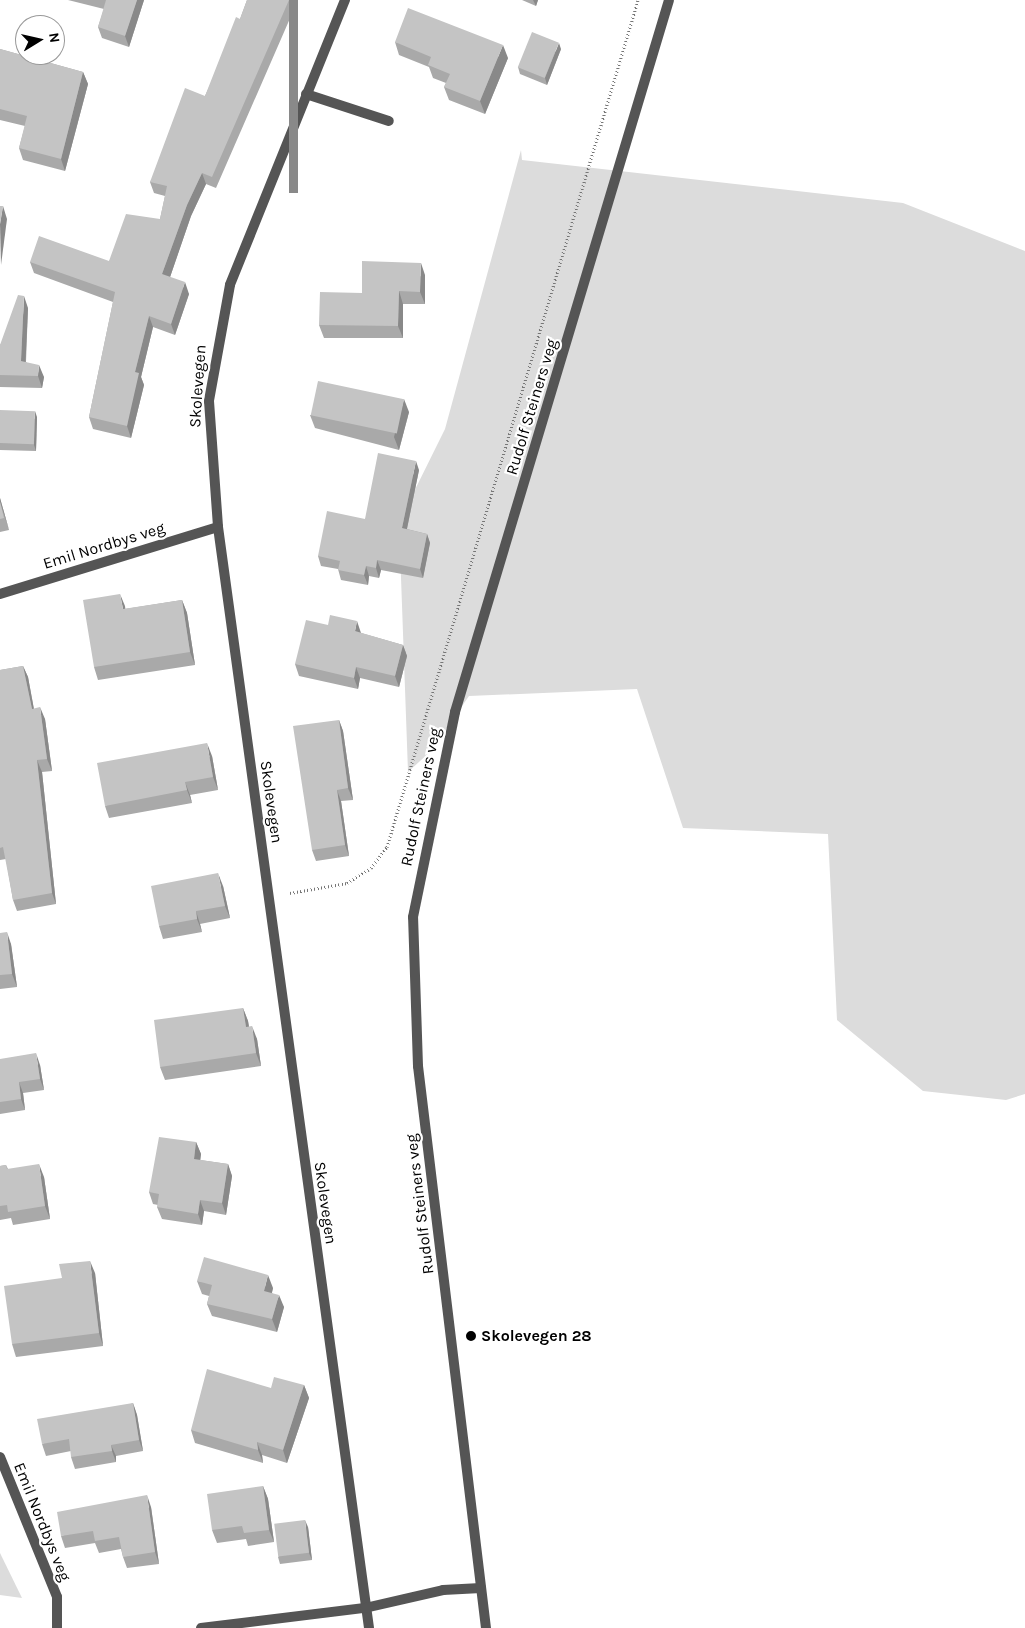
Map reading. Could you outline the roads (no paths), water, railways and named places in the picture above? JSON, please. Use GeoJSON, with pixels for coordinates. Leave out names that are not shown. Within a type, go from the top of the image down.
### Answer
{"type":"FeatureCollection","features":[{"type":"Feature","properties":{"kind":"street","name":"Skolevegen"},"geometry":{"type":"LineString","coordinates":[[345,0],[230,285],[216,342],[209,401],[218,527],[369,1628]]}},
{"type":"Feature","properties":{"kind":"street","name":"Rudolf Steiners veg"},"geometry":{"type":"LineString","coordinates":[[486,1628],[418,1066],[413,917],[455,712],[669,0]]}},
{"type":"Feature","properties":{"kind":"street"},"geometry":{"type":"LineString","coordinates":[[306,94],[390,121]]}},
{"type":"Feature","properties":{"kind":"street","name":"Emil Nordbys veg"},"geometry":{"type":"LineString","coordinates":[[0,594],[218,527]]}},
{"type":"Feature","properties":{"kind":"street","name":"Emil Nordbys veg"},"geometry":{"type":"LineString","coordinates":[[0,1457],[57,1597],[57,1628]]}},
{"type":"Feature","properties":{"kind":"street"},"geometry":{"type":"LineString","coordinates":[[201,1628],[365,1608],[443,1590],[481,1588]]}},
{"type":"Feature","properties":{"kind":"place","name":"Skolevegen 28"},"geometry":{"type":"Point","coordinates":[471,1336]}}]}
